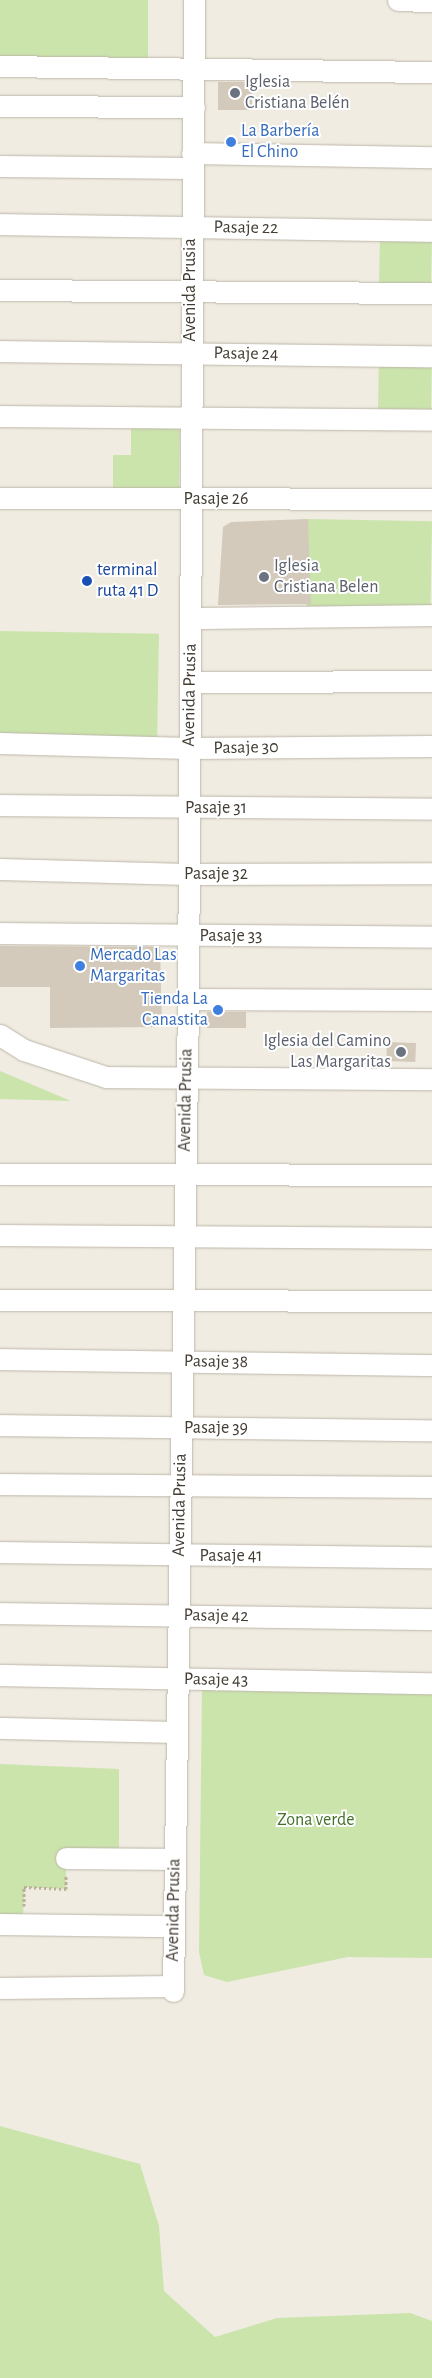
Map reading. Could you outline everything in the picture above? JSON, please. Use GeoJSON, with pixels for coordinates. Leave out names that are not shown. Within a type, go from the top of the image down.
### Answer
{"type":"FeatureCollection","features":[{"type":"Feature","properties":{"kind":"street","name":"Avenida Prusia"},"geometry":{"type":"LineString","coordinates":[[0,1988],[173,1988],[188,999],[187,874],[191,618],[190,227],[195,68],[194,0]]}},
{"type":"Feature","properties":{"kind":"street"},"geometry":{"type":"LineString","coordinates":[[398,0],[432,1]]}},
{"type":"Feature","properties":{"kind":"street"},"geometry":{"type":"LineString","coordinates":[[0,66],[432,72]]}},
{"type":"Feature","properties":{"kind":"street"},"geometry":{"type":"LineString","coordinates":[[0,106],[194,107]]}},
{"type":"Feature","properties":{"kind":"street"},"geometry":{"type":"LineString","coordinates":[[0,166],[432,157]]}},
{"type":"Feature","properties":{"kind":"street","name":"Pasaje 22"},"geometry":{"type":"LineString","coordinates":[[0,224],[432,231]]}},
{"type":"Feature","properties":{"kind":"street"},"geometry":{"type":"LineString","coordinates":[[0,290],[432,293]]}},
{"type":"Feature","properties":{"kind":"street","name":"Pasaje 24"},"geometry":{"type":"LineString","coordinates":[[0,351],[432,356]]}},
{"type":"Feature","properties":{"kind":"street"},"geometry":{"type":"LineString","coordinates":[[0,416],[432,420]]}},
{"type":"Feature","properties":{"kind":"street","name":"Pasaje 26"},"geometry":{"type":"LineString","coordinates":[[0,498],[432,499]]}},
{"type":"Feature","properties":{"kind":"street"},"geometry":{"type":"LineString","coordinates":[[191,618],[432,615]]}},
{"type":"Feature","properties":{"kind":"street"},"geometry":{"type":"LineString","coordinates":[[190,682],[432,681]]}},
{"type":"Feature","properties":{"kind":"street","name":"Pasaje 30"},"geometry":{"type":"LineString","coordinates":[[0,743],[188,748],[432,746]]}},
{"type":"Feature","properties":{"kind":"street","name":"Pasaje 31"},"geometry":{"type":"LineString","coordinates":[[0,805],[432,809]]}},
{"type":"Feature","properties":{"kind":"street","name":"Pasaje 32"},"geometry":{"type":"LineString","coordinates":[[0,869],[187,874],[432,873]]}},
{"type":"Feature","properties":{"kind":"street","name":"Pasaje 33"},"geometry":{"type":"LineString","coordinates":[[0,933],[432,937]]}},
{"type":"Feature","properties":{"kind":"street"},"geometry":{"type":"LineString","coordinates":[[188,999],[432,1000]]}},
{"type":"Feature","properties":{"kind":"street"},"geometry":{"type":"LineString","coordinates":[[0,1035],[24,1050],[106,1078],[432,1079]]}},
{"type":"Feature","properties":{"kind":"street"},"geometry":{"type":"LineString","coordinates":[[0,1174],[432,1175]]}},
{"type":"Feature","properties":{"kind":"street"},"geometry":{"type":"LineString","coordinates":[[0,1235],[432,1238]]}},
{"type":"Feature","properties":{"kind":"street"},"geometry":{"type":"LineString","coordinates":[[0,1300],[432,1301]]}},
{"type":"Feature","properties":{"kind":"street","name":"Pasaje 38"},"geometry":{"type":"LineString","coordinates":[[0,1359],[432,1365]]}},
{"type":"Feature","properties":{"kind":"street","name":"Pasaje 39"},"geometry":{"type":"LineString","coordinates":[[0,1425],[432,1430]]}},
{"type":"Feature","properties":{"kind":"street"},"geometry":{"type":"LineString","coordinates":[[0,1484],[432,1487]]}},
{"type":"Feature","properties":{"kind":"street","name":"Pasaje 41"},"geometry":{"type":"LineString","coordinates":[[0,1552],[179,1556],[432,1558]]}},
{"type":"Feature","properties":{"kind":"street","name":"Pasaje 42"},"geometry":{"type":"LineString","coordinates":[[0,1613],[432,1619]]}},
{"type":"Feature","properties":{"kind":"street","name":"Pasaje 43"},"geometry":{"type":"LineString","coordinates":[[0,1675],[432,1683]]}},
{"type":"Feature","properties":{"kind":"street"},"geometry":{"type":"LineString","coordinates":[[0,1728],[176,1732]]}},
{"type":"Feature","properties":{"kind":"street"},"geometry":{"type":"LineString","coordinates":[[66,1858],[174,1859]]}},
{"type":"Feature","properties":{"kind":"street"},"geometry":{"type":"LineString","coordinates":[[0,1924],[174,1926]]}},
{"type":"Feature","properties":{"kind":"path"},"geometry":{"type":"LineString","coordinates":[[24,1924],[24,1888],[66,1889],[66,1858]]}},
{"type":"Feature","properties":{"kind":"green space"},"geometry":{"type":"Polygon","coordinates":[[[0,0],[148,0],[148,66],[0,66],[0,0]]]}},
{"type":"Feature","properties":{"kind":"green space"},"geometry":{"type":"Polygon","coordinates":[[[380,230],[432,231],[431,294],[379,293],[380,230]]]}},
{"type":"Feature","properties":{"kind":"green space"},"geometry":{"type":"Polygon","coordinates":[[[379,355],[432,356],[431,420],[378,419],[379,355]]]}},
{"type":"Feature","properties":{"kind":"green space"},"geometry":{"type":"Polygon","coordinates":[[[131,417],[180,418],[179,488],[113,488],[113,455],[131,455],[131,417]]]}},
{"type":"Feature","properties":{"kind":"green space"},"geometry":{"type":"Polygon","coordinates":[[[308,519],[432,521],[430,618],[306,616],[308,519]]]}},
{"type":"Feature","properties":{"kind":"green space"},"geometry":{"type":"Polygon","coordinates":[[[0,631],[159,634],[157,746],[0,743],[0,631]]]}},
{"type":"Feature","properties":{"kind":"green space"},"geometry":{"type":"Polygon","coordinates":[[[0,1071],[71,1101],[0,1099],[0,1071]]]}},
{"type":"Feature","properties":{"kind":"green space","name":"Zona verde"},"geometry":{"type":"Polygon","coordinates":[[[202,1685],[432,1688],[432,1958],[348,1957],[227,1982],[204,1975],[199,1952],[202,1685]]]}},
{"type":"Feature","properties":{"kind":"green space"},"geometry":{"type":"Polygon","coordinates":[[[0,1764],[119,1769],[119,1857],[66,1858],[66,1889],[24,1887],[23,1920],[0,1920],[0,1764]]]}},
{"type":"Feature","properties":{"kind":"green space"},"geometry":{"type":"Polygon","coordinates":[[[0,2126],[140,2164],[159,2226],[164,2291],[215,2337],[277,2318],[410,2313],[432,2321],[432,2378],[0,2378],[0,2126]]]}},
{"type":"Feature","properties":{"kind":"building","name":"Iglesia Cristiana Belén"},"geometry":{"type":"Polygon","coordinates":[[[218,82],[252,82],[252,110],[218,110],[218,82]]]}},
{"type":"Feature","properties":{"kind":"building","name":"Iglesia Cristiana Belen"},"geometry":{"type":"Polygon","coordinates":[[[308,519],[311,604],[218,605],[223,527],[231,522],[308,519]]]}},
{"type":"Feature","properties":{"kind":"building","name":"Mercado Las Margaritas"},"geometry":{"type":"Polygon","coordinates":[[[0,946],[160,947],[162,1027],[50,1028],[50,987],[0,987],[0,946]]]}},
{"type":"Feature","properties":{"kind":"building"},"geometry":{"type":"Polygon","coordinates":[[[207,1012],[246,1012],[246,1028],[207,1028],[207,1012]]]}},
{"type":"Feature","properties":{"kind":"building","name":"Iglesia del Camino Las Margaritas"},"geometry":{"type":"Polygon","coordinates":[[[387,1042],[416,1043],[415,1062],[386,1061],[387,1042]]]}},
{"type":"Feature","properties":{"kind":"place","name":"Iglesia Cristiana Belén"},"geometry":{"type":"Point","coordinates":[235,93]}},
{"type":"Feature","properties":{"kind":"place","name":"La Barbería El Chino"},"geometry":{"type":"Point","coordinates":[231,142]}},
{"type":"Feature","properties":{"kind":"place","name":"Iglesia Cristiana Belen"},"geometry":{"type":"Point","coordinates":[264,577]}},
{"type":"Feature","properties":{"kind":"place","name":"terminal ruta 41 D"},"geometry":{"type":"Point","coordinates":[87,581]}},
{"type":"Feature","properties":{"kind":"place","name":"Mercado Las Margaritas"},"geometry":{"type":"Point","coordinates":[80,966]}},
{"type":"Feature","properties":{"kind":"place","name":"Tienda La Canastita"},"geometry":{"type":"Point","coordinates":[218,1010]}},
{"type":"Feature","properties":{"kind":"place","name":"Iglesia del Camino Las Margaritas"},"geometry":{"type":"Point","coordinates":[401,1052]}}]}
